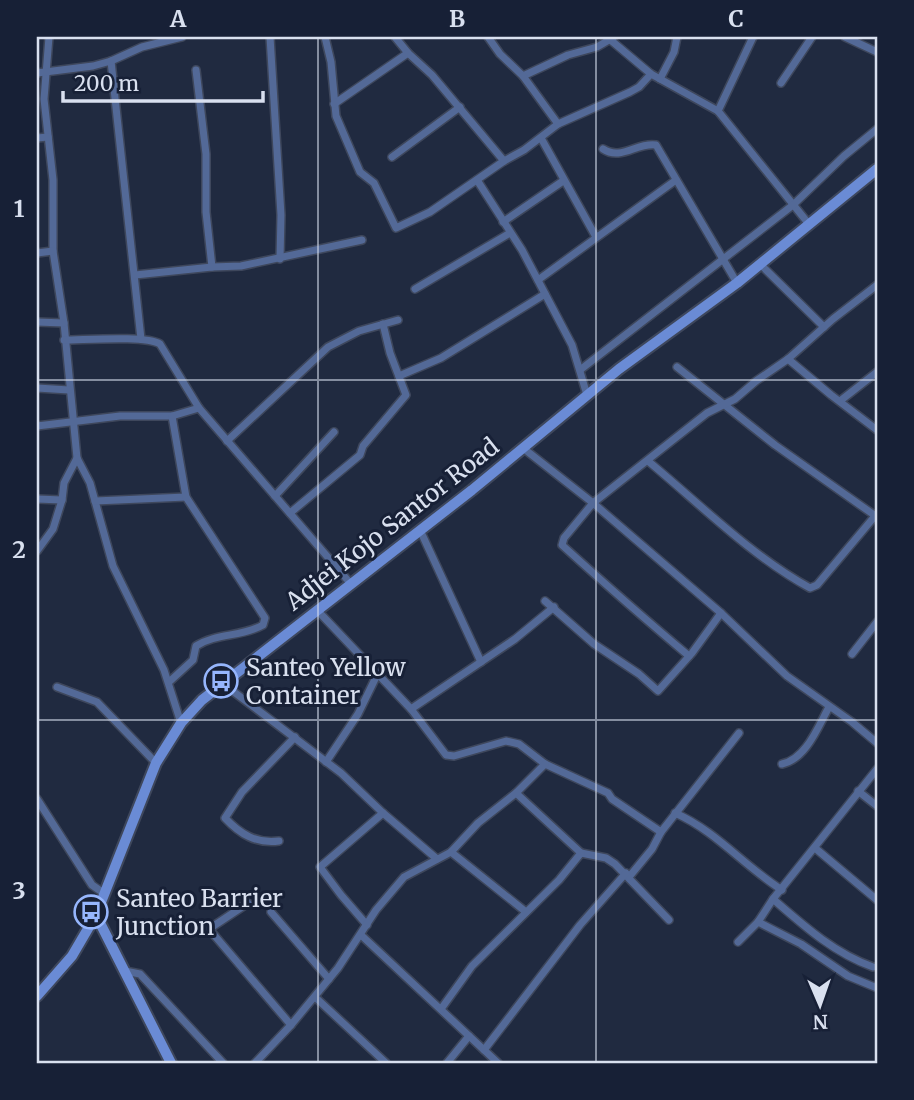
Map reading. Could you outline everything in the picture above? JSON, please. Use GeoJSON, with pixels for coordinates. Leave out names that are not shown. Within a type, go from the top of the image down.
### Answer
{"type":"FeatureCollection","features":[{"type":"Feature","properties":{"kind":"street"},"geometry":{"type":"LineString","coordinates":[[49,37],[41,72],[55,219],[54,251],[78,458],[96,500],[113,566],[169,682],[181,723]]}},
{"type":"Feature","properties":{"kind":"street"},"geometry":{"type":"LineString","coordinates":[[140,37],[142,47]]}},
{"type":"Feature","properties":{"kind":"street"},"geometry":{"type":"LineString","coordinates":[[41,72],[85,68],[111,61],[142,47],[182,37]]}},
{"type":"Feature","properties":{"kind":"street"},"geometry":{"type":"LineString","coordinates":[[270,37],[281,215],[280,259]]}},
{"type":"Feature","properties":{"kind":"street"},"geometry":{"type":"LineString","coordinates":[[325,37],[331,62],[336,116],[360,172],[374,183],[396,228],[430,212],[558,124],[630,92],[651,74]]}},
{"type":"Feature","properties":{"kind":"street"},"geometry":{"type":"LineString","coordinates":[[394,37],[432,75],[504,161]]}},
{"type":"Feature","properties":{"kind":"street"},"geometry":{"type":"LineString","coordinates":[[488,37],[500,54],[523,76],[558,124]]}},
{"type":"Feature","properties":{"kind":"street"},"geometry":{"type":"LineString","coordinates":[[660,79],[674,52],[677,37]]}},
{"type":"Feature","properties":{"kind":"street"},"geometry":{"type":"LineString","coordinates":[[718,111],[753,37]]}},
{"type":"Feature","properties":{"kind":"street"},"geometry":{"type":"LineString","coordinates":[[781,83],[812,37]]}},
{"type":"Feature","properties":{"kind":"street"},"geometry":{"type":"LineString","coordinates":[[845,37],[877,51]]}},
{"type":"Feature","properties":{"kind":"street"},"geometry":{"type":"LineString","coordinates":[[523,76],[610,38],[651,74],[718,111],[808,223]]}},
{"type":"Feature","properties":{"kind":"street"},"geometry":{"type":"LineString","coordinates":[[334,104],[408,53]]}},
{"type":"Feature","properties":{"kind":"street"},"geometry":{"type":"LineString","coordinates":[[111,61],[141,339]]}},
{"type":"Feature","properties":{"kind":"street"},"geometry":{"type":"LineString","coordinates":[[196,70],[206,155],[206,212],[212,267]]}},
{"type":"Feature","properties":{"kind":"street"},"geometry":{"type":"LineString","coordinates":[[391,157],[460,107]]}},
{"type":"Feature","properties":{"kind":"street"},"geometry":{"type":"LineString","coordinates":[[580,370],[793,205],[844,156],[877,129]]}},
{"type":"Feature","properties":{"kind":"street"},"geometry":{"type":"LineString","coordinates":[[37,138],[48,137]]}},
{"type":"Feature","properties":{"kind":"street"},"geometry":{"type":"LineString","coordinates":[[541,138],[596,237]]}},
{"type":"Feature","properties":{"kind":"street"},"geometry":{"type":"LineString","coordinates":[[603,149],[615,154],[650,144],[656,145],[737,283]]}},
{"type":"Feature","properties":{"kind":"street","name":"Adjei Kojo Santor Road"},"geometry":{"type":"LineString","coordinates":[[37,996],[72,956],[96,915],[156,763],[181,723],[202,700],[420,530],[587,395],[737,283],[877,169]]}},
{"type":"Feature","properties":{"kind":"street"},"geometry":{"type":"LineString","coordinates":[[477,180],[522,250],[572,345],[587,395]]}},
{"type":"Feature","properties":{"kind":"street"},"geometry":{"type":"LineString","coordinates":[[538,281],[676,180]]}},
{"type":"Feature","properties":{"kind":"street"},"geometry":{"type":"LineString","coordinates":[[503,222],[563,181]]}},
{"type":"Feature","properties":{"kind":"street"},"geometry":{"type":"LineString","coordinates":[[415,289],[510,233]]}},
{"type":"Feature","properties":{"kind":"street"},"geometry":{"type":"LineString","coordinates":[[135,275],[241,266],[362,240]]}},
{"type":"Feature","properties":{"kind":"street"},"geometry":{"type":"LineString","coordinates":[[37,253],[54,251]]}},
{"type":"Feature","properties":{"kind":"street"},"geometry":{"type":"LineString","coordinates":[[760,264],[824,327]]}},
{"type":"Feature","properties":{"kind":"street"},"geometry":{"type":"LineString","coordinates":[[689,656],[632,609],[618,593],[562,545],[564,537],[593,503],[697,421],[789,359],[877,285]]}},
{"type":"Feature","properties":{"kind":"street"},"geometry":{"type":"LineString","coordinates":[[398,376],[440,358],[545,294]]}},
{"type":"Feature","properties":{"kind":"street"},"geometry":{"type":"LineString","coordinates":[[227,441],[328,347],[359,331],[398,320]]}},
{"type":"Feature","properties":{"kind":"street"},"geometry":{"type":"LineString","coordinates":[[37,322],[64,323]]}},
{"type":"Feature","properties":{"kind":"street"},"geometry":{"type":"LineString","coordinates":[[290,513],[360,454],[363,446],[406,395],[383,324]]}},
{"type":"Feature","properties":{"kind":"street"},"geometry":{"type":"LineString","coordinates":[[64,340],[141,339],[155,340],[160,344],[199,408],[351,584]]}},
{"type":"Feature","properties":{"kind":"street"},"geometry":{"type":"LineString","coordinates":[[789,359],[877,430]]}},
{"type":"Feature","properties":{"kind":"street"},"geometry":{"type":"LineString","coordinates":[[648,461],[757,552],[793,579],[810,588],[817,585],[876,517],[775,445],[677,368]]}},
{"type":"Feature","properties":{"kind":"street"},"geometry":{"type":"LineString","coordinates":[[839,401],[877,372]]}},
{"type":"Feature","properties":{"kind":"street"},"geometry":{"type":"LineString","coordinates":[[37,388],[69,390]]}},
{"type":"Feature","properties":{"kind":"street"},"geometry":{"type":"LineString","coordinates":[[37,426],[120,416],[172,416],[199,408]]}},
{"type":"Feature","properties":{"kind":"street"},"geometry":{"type":"LineString","coordinates":[[169,682],[194,660],[196,646],[205,640],[255,629],[262,625],[265,618],[186,497],[172,416]]}},
{"type":"Feature","properties":{"kind":"street"},"geometry":{"type":"LineString","coordinates":[[275,496],[334,432]]}},
{"type":"Feature","properties":{"kind":"street"},"geometry":{"type":"LineString","coordinates":[[523,448],[593,503],[721,613],[787,676],[852,722],[877,744]]}},
{"type":"Feature","properties":{"kind":"street"},"geometry":{"type":"LineString","coordinates":[[37,551],[53,529],[64,483],[78,458]]}},
{"type":"Feature","properties":{"kind":"street"},"geometry":{"type":"LineString","coordinates":[[96,500],[186,497]]}},
{"type":"Feature","properties":{"kind":"street"},"geometry":{"type":"LineString","coordinates":[[37,499],[62,500]]}},
{"type":"Feature","properties":{"kind":"street"},"geometry":{"type":"LineString","coordinates":[[420,530],[481,662]]}},
{"type":"Feature","properties":{"kind":"street"},"geometry":{"type":"LineString","coordinates":[[545,601],[594,644],[639,674],[658,691],[689,656],[721,613]]}},
{"type":"Feature","properties":{"kind":"street"},"geometry":{"type":"LineString","coordinates":[[411,709],[515,639],[554,607]]}},
{"type":"Feature","properties":{"kind":"street"},"geometry":{"type":"LineString","coordinates":[[317,610],[411,709],[446,755],[454,756],[506,741],[514,742],[545,764],[608,793],[612,799],[661,832]]}},
{"type":"Feature","properties":{"kind":"street"},"geometry":{"type":"LineString","coordinates":[[852,654],[877,622]]}},
{"type":"Feature","properties":{"kind":"street"},"geometry":{"type":"LineString","coordinates":[[326,762],[358,714],[377,675]]}},
{"type":"Feature","properties":{"kind":"street"},"geometry":{"type":"LineString","coordinates":[[222,683],[326,762],[437,859]]}},
{"type":"Feature","properties":{"kind":"street"},"geometry":{"type":"LineString","coordinates":[[57,687],[97,702],[156,763]]}},
{"type":"Feature","properties":{"kind":"street"},"geometry":{"type":"LineString","coordinates":[[782,764],[792,762],[800,754],[829,707]]}},
{"type":"Feature","properties":{"kind":"street"},"geometry":{"type":"LineString","coordinates":[[484,1050],[580,925],[652,849],[675,813],[739,733]]}},
{"type":"Feature","properties":{"kind":"street"},"geometry":{"type":"LineString","coordinates":[[279,841],[257,841],[243,835],[225,818],[242,792],[295,737]]}},
{"type":"Feature","properties":{"kind":"street"},"geometry":{"type":"LineString","coordinates":[[255,1063],[315,997],[376,910],[404,877],[451,852],[478,823],[516,793],[545,764]]}},
{"type":"Feature","properties":{"kind":"street"},"geometry":{"type":"LineString","coordinates":[[738,942],[758,922],[877,769]]}},
{"type":"Feature","properties":{"kind":"street"},"geometry":{"type":"LineString","coordinates":[[858,791],[877,806]]}},
{"type":"Feature","properties":{"kind":"street"},"geometry":{"type":"LineString","coordinates":[[516,793],[581,853],[606,858],[627,875],[669,919]]}},
{"type":"Feature","properties":{"kind":"street"},"geometry":{"type":"LineString","coordinates":[[37,799],[76,856],[92,885],[105,894]]}},
{"type":"Feature","properties":{"kind":"street"},"geometry":{"type":"LineString","coordinates":[[368,925],[320,867],[383,813]]}},
{"type":"Feature","properties":{"kind":"street"},"geometry":{"type":"LineString","coordinates":[[675,813],[705,829],[764,879],[782,890]]}},
{"type":"Feature","properties":{"kind":"street"},"geometry":{"type":"LineString","coordinates":[[815,848],[877,900]]}},
{"type":"Feature","properties":{"kind":"street"},"geometry":{"type":"LineString","coordinates":[[451,852],[526,912]]}},
{"type":"Feature","properties":{"kind":"street"},"geometry":{"type":"LineString","coordinates":[[441,1009],[472,966],[559,880],[581,853]]}},
{"type":"Feature","properties":{"kind":"street"},"geometry":{"type":"LineString","coordinates":[[774,899],[822,940],[854,960],[873,967]]}},
{"type":"Feature","properties":{"kind":"street"},"geometry":{"type":"LineString","coordinates":[[248,903],[209,929],[291,1025]]}},
{"type":"Feature","properties":{"kind":"street"},"geometry":{"type":"LineString","coordinates":[[271,912],[329,979]]}},
{"type":"Feature","properties":{"kind":"street"},"geometry":{"type":"LineString","coordinates":[[96,915],[171,1063]]}},
{"type":"Feature","properties":{"kind":"street"},"geometry":{"type":"LineString","coordinates":[[758,922],[801,944],[848,976],[877,988]]}},
{"type":"Feature","properties":{"kind":"street"},"geometry":{"type":"LineString","coordinates":[[361,935],[498,1063]]}},
{"type":"Feature","properties":{"kind":"street"},"geometry":{"type":"LineString","coordinates":[[125,971],[140,974],[223,1063]]}},
{"type":"Feature","properties":{"kind":"street"},"geometry":{"type":"LineString","coordinates":[[315,997],[386,1063]]}},
{"type":"Feature","properties":{"kind":"street"},"geometry":{"type":"LineString","coordinates":[[447,1063],[469,1036]]}},
{"type":"Feature","properties":{"kind":"place","name":"Santeo Yellow Container"},"geometry":{"type":"Point","coordinates":[221,681]}},
{"type":"Feature","properties":{"kind":"place","name":"Santeo Barrier Junction"},"geometry":{"type":"Point","coordinates":[91,912]}}]}
